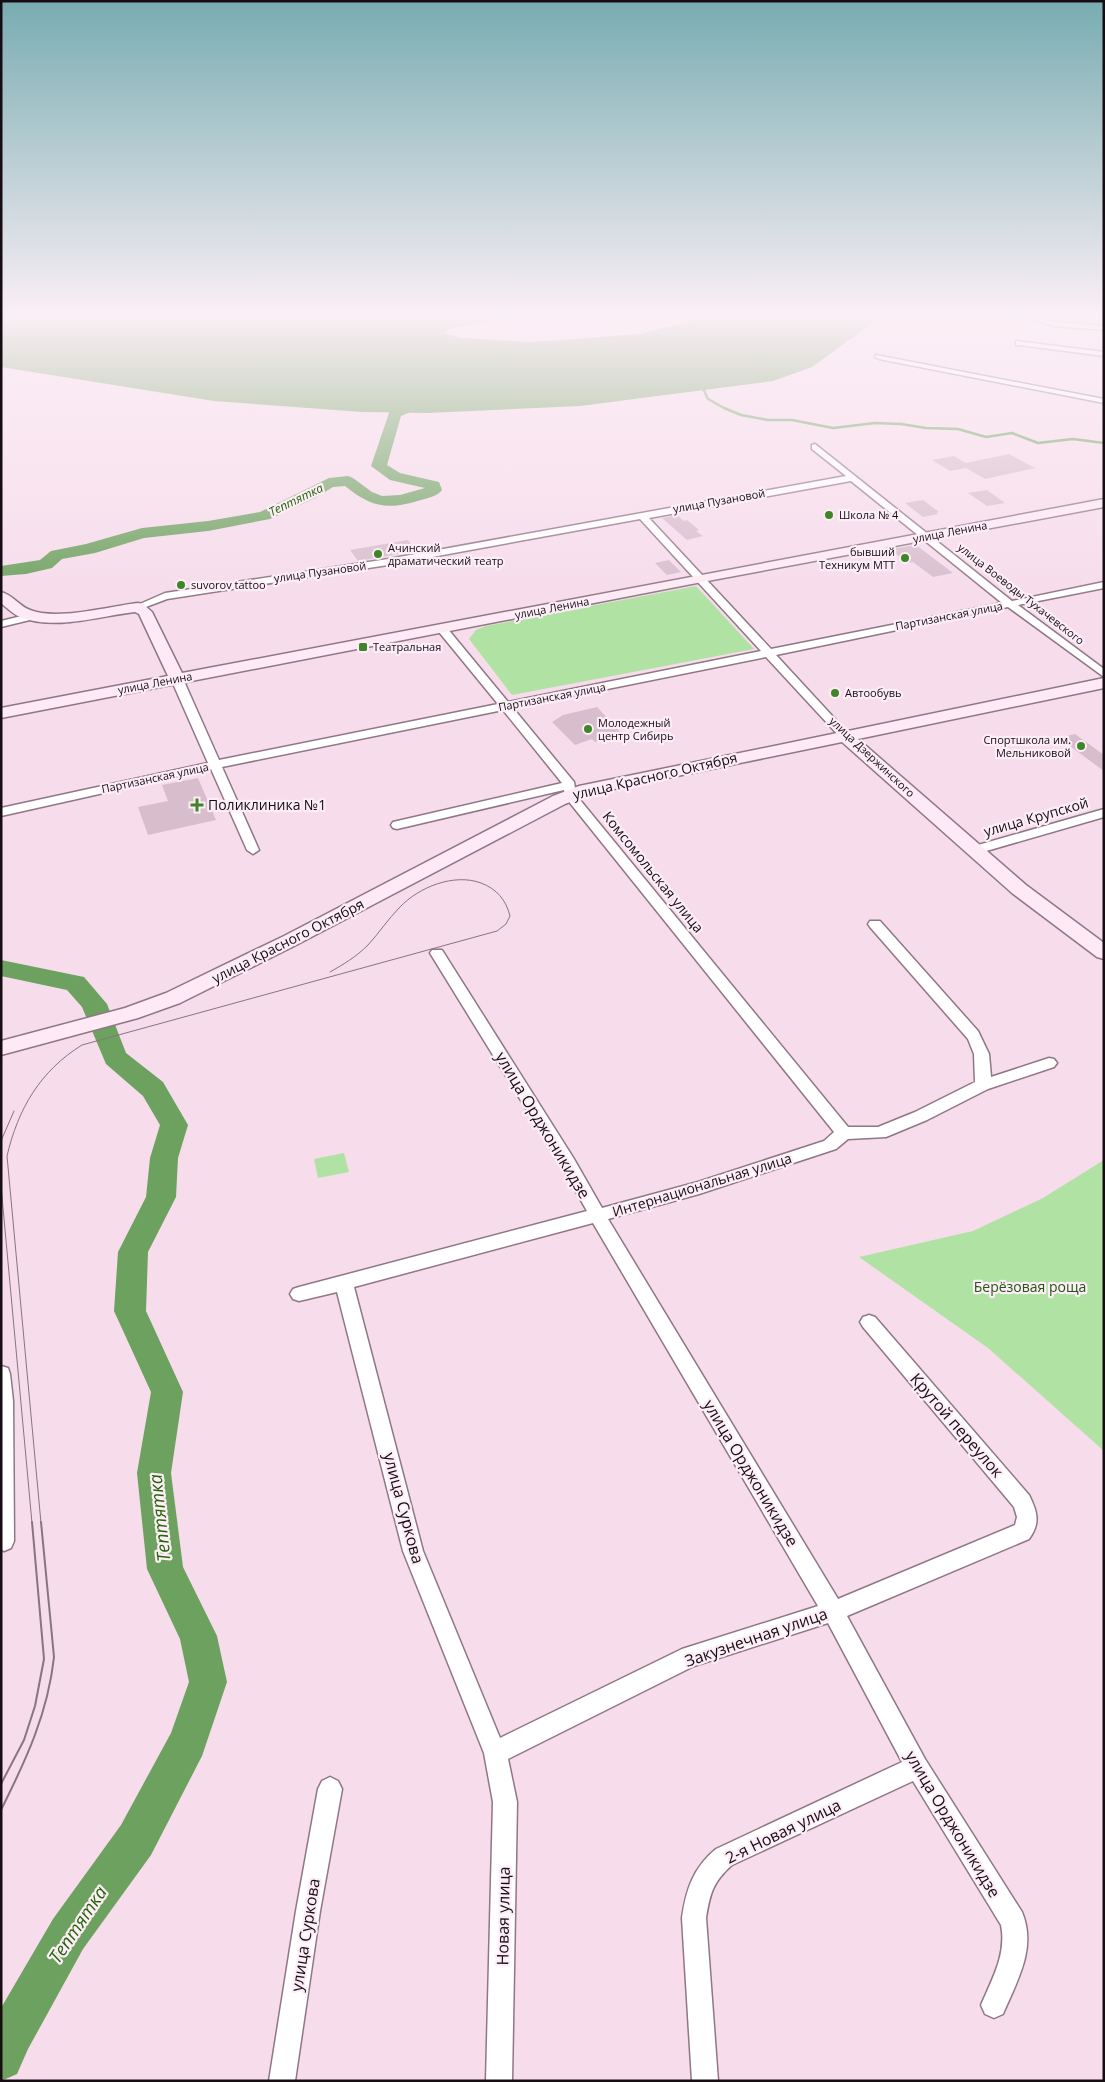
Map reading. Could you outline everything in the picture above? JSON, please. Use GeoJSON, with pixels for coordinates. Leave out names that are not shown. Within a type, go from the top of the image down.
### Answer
{"type":"FeatureCollection","features":[{"type":"Feature","properties":{"kind":"main road","name":"улица Ленина"},"geometry":{"type":"LineString","coordinates":[[1,713],[443,630],[702,578],[1104,503]]}},
{"type":"Feature","properties":{"kind":"main road","name":"улица Пузановой"},"geometry":{"type":"LineString","coordinates":[[1,596],[20,610],[34,616],[71,616],[138,607]]}},
{"type":"Feature","properties":{"kind":"main road"},"geometry":{"type":"LineString","coordinates":[[138,607],[144,612],[177,679]]}},
{"type":"Feature","properties":{"kind":"main road","name":"улица Красного Октября"},"geometry":{"type":"LineString","coordinates":[[1,1048],[131,1013],[173,998],[223,975],[570,790],[585,790],[844,735],[1104,683]]}},
{"type":"Feature","properties":{"kind":"main road","name":"улица Дзержинского"},"geometry":{"type":"LineString","coordinates":[[844,735],[1019,889],[1104,953]]}},
{"type":"Feature","properties":{"kind":"street","name":"улица Воеводы Тухачевского"},"geometry":{"type":"LineString","coordinates":[[815,447],[1010,604],[1104,674]]}},
{"type":"Feature","properties":{"kind":"street","name":"улица Пузановой"},"geometry":{"type":"LineString","coordinates":[[138,607],[165,596],[388,562],[852,478]]}},
{"type":"Feature","properties":{"kind":"street","name":"улица Дзержинского"},"geometry":{"type":"LineString","coordinates":[[641,515],[702,578],[844,735]]}},
{"type":"Feature","properties":{"kind":"street","name":"Партизанская улица"},"geometry":{"type":"LineString","coordinates":[[1,812],[214,766],[1104,585]]}},
{"type":"Feature","properties":{"kind":"street"},"geometry":{"type":"LineString","coordinates":[[1,624],[34,616]]}},
{"type":"Feature","properties":{"kind":"street","name":"Комсомольская улица"},"geometry":{"type":"LineString","coordinates":[[443,630],[507,706],[570,790],[844,1133]]}},
{"type":"Feature","properties":{"kind":"street"},"geometry":{"type":"LineString","coordinates":[[177,679],[214,766],[253,850]]}},
{"type":"Feature","properties":{"kind":"street"},"geometry":{"type":"LineString","coordinates":[[397,826],[570,790]]}},
{"type":"Feature","properties":{"kind":"street","name":"улица Крупской"},"geometry":{"type":"LineString","coordinates":[[976,850],[1104,813]]}},
{"type":"Feature","properties":{"kind":"street"},"geometry":{"type":"LineString","coordinates":[[875,924],[967,1027],[980,1045],[983,1055],[983,1085]]}},
{"type":"Feature","properties":{"kind":"street","name":"улица Орджоникидзе"},"geometry":{"type":"LineString","coordinates":[[437,953],[568,1163],[833,1611],[917,1767],[1013,1921],[1017,1936],[1016,1952],[994,2005]]}},
{"type":"Feature","properties":{"kind":"street"},"geometry":{"type":"LineString","coordinates":[[844,1133],[880,1133],[921,1116],[983,1085],[1049,1064]]}},
{"type":"Feature","properties":{"kind":"street","name":"Интернациональная улица"},"geometry":{"type":"LineString","coordinates":[[299,1294],[699,1188],[830,1145],[844,1133]]}},
{"type":"Feature","properties":{"kind":"street","name":"улица Суркова"},"geometry":{"type":"LineString","coordinates":[[344,1283],[413,1551],[495,1753]]}},
{"type":"Feature","properties":{"kind":"street","name":"Крутой переулок"},"geometry":{"type":"LineString","coordinates":[[869,1322],[1022,1500],[1027,1512],[1028,1526],[1022,1532]]}},
{"type":"Feature","properties":{"kind":"street"},"geometry":{"type":"LineString","coordinates":[[1,1374],[4,1541]]}},
{"type":"Feature","properties":{"kind":"street","name":"Закузнечная улица"},"geometry":{"type":"LineString","coordinates":[[495,1753],[690,1657],[833,1611],[1022,1532]]}},
{"type":"Feature","properties":{"kind":"street","name":"Новая улица"},"geometry":{"type":"LineString","coordinates":[[495,1753],[505,1802],[499,2081]]}},
{"type":"Feature","properties":{"kind":"street","name":"2-я Новая улица"},"geometry":{"type":"LineString","coordinates":[[705,2081],[694,1918],[697,1893],[704,1877],[724,1857],[917,1767]]}},
{"type":"Feature","properties":{"kind":"street","name":"улица Суркова"},"geometry":{"type":"LineString","coordinates":[[282,2081],[308,1911],[330,1789]]}},
{"type":"Feature","properties":{"kind":"green space"},"geometry":{"type":"Polygon","coordinates":[[[696,586],[754,649],[512,695],[469,639],[476,630],[486,626],[696,586]]]}},
{"type":"Feature","properties":{"kind":"green space"},"geometry":{"type":"Polygon","coordinates":[[[344,1153],[349,1172],[318,1178],[314,1159],[344,1153]]]}},
{"type":"Feature","properties":{"kind":"green space","name":"Берёзовая роща"},"geometry":{"type":"Polygon","coordinates":[[[1104,1160],[1104,1451],[988,1348],[859,1257],[973,1231],[1043,1198],[1104,1160]]]}},
{"type":"Feature","properties":{"kind":"shaded area"},"geometry":{"type":"Polygon","coordinates":[[[351,411],[467,411],[427,413],[351,411]]]}},
{"type":"Feature","properties":{"kind":"building"},"geometry":{"type":"Polygon","coordinates":[[[1009,454],[1035,468],[985,479],[966,468],[950,471],[932,460],[954,456],[966,463],[1009,454]]]}},
{"type":"Feature","properties":{"kind":"building"},"geometry":{"type":"Polygon","coordinates":[[[987,490],[1005,503],[987,506],[968,493],[987,490]]]}},
{"type":"Feature","properties":{"kind":"building"},"geometry":{"type":"Polygon","coordinates":[[[923,500],[939,512],[936,513],[938,514],[923,517],[905,503],[923,500]]]}},
{"type":"Feature","properties":{"kind":"building"},"geometry":{"type":"Polygon","coordinates":[[[677,515],[684,521],[687,520],[703,536],[687,540],[662,518],[677,515]]]}},
{"type":"Feature","properties":{"kind":"building","name":"Ачинский драматический театр"},"geometry":{"type":"Polygon","coordinates":[[[408,540],[416,551],[358,561],[350,550],[408,540]]]}},
{"type":"Feature","properties":{"kind":"building","name":"бывший Техникум МТТ"},"geometry":{"type":"Polygon","coordinates":[[[916,545],[953,573],[933,577],[913,562],[907,563],[890,549],[916,545]]]}},
{"type":"Feature","properties":{"kind":"building"},"geometry":{"type":"Polygon","coordinates":[[[669,560],[681,572],[667,575],[655,563],[669,560]]]}},
{"type":"Feature","properties":{"kind":"building","name":"Молодежный центр Сибирь"},"geometry":{"type":"Polygon","coordinates":[[[597,707],[623,735],[595,742],[592,739],[575,745],[552,722],[563,715],[597,707]]]}},
{"type":"Feature","properties":{"kind":"building","name":"Спортшкола им. Мельниковой"},"geometry":{"type":"Polygon","coordinates":[[[1075,734],[1104,755],[1104,771],[1059,738],[1075,734]]]}},
{"type":"Feature","properties":{"kind":"building","name":"Поликлиника №1"},"geometry":{"type":"Polygon","coordinates":[[[198,778],[216,820],[148,835],[138,807],[168,801],[162,785],[198,778]]]}},
{"type":"Feature","properties":{"kind":"waterway","name":"Тептятка"},"geometry":{"type":"LineString","coordinates":[[1,571],[26,569],[46,564],[57,555],[89,549],[142,533],[208,526],[264,516],[309,495],[329,483],[348,481],[374,499],[391,501],[427,493],[434,490],[433,485],[395,477],[379,466],[395,413],[400,411]]}},
{"type":"Feature","properties":{"kind":"waterway"},"geometry":{"type":"LineString","coordinates":[[732,411],[741,415],[768,420],[792,420],[833,428],[875,423],[901,424],[926,428],[958,429],[986,437],[1012,433],[1038,443],[1073,439],[1104,443]]}},
{"type":"Feature","properties":{"kind":"waterway","name":"Тептятка"},"geometry":{"type":"LineString","coordinates":[[1,968],[75,983],[94,1004],[115,1058],[153,1089],[174,1125],[164,1158],[161,1197],[133,1252],[130,1311],[167,1392],[154,1473],[165,1569],[198,1636],[208,1682],[188,1742],[136,1840],[68,1934],[12,2033],[1,2058]]}},
{"type":"Feature","properties":{"kind":"tram line"},"geometry":{"type":"LineString","coordinates":[[41,1523],[7,1156],[17,1122],[24,1107],[43,1079],[54,1067],[82,1045],[497,931],[506,924],[510,916],[503,900],[487,885],[471,880],[449,881],[438,884],[417,893],[408,900],[363,949],[350,960],[330,972]]}},
{"type":"Feature","properties":{"kind":"tram line"},"geometry":{"type":"LineString","coordinates":[[1,1141],[14,1111]]}},
{"type":"Feature","properties":{"kind":"tram line"},"geometry":{"type":"LineString","coordinates":[[1,1186],[32,1523]]}},
{"type":"Feature","properties":{"kind":"tram line"},"geometry":{"type":"LineString","coordinates":[[1,1784],[24,1740],[35,1706],[44,1659],[32,1522]]}},
{"type":"Feature","properties":{"kind":"tram line"},"geometry":{"type":"LineString","coordinates":[[1,1810],[35,1736],[47,1698],[54,1657],[41,1522]]}},
{"type":"Feature","properties":{"kind":"place","name":"Школа № 4"},"geometry":{"type":"Point","coordinates":[829,515]}},
{"type":"Feature","properties":{"kind":"place","name":"Ачинский драматический театр"},"geometry":{"type":"Point","coordinates":[378,554]}},
{"type":"Feature","properties":{"kind":"place","name":"бывший Техникум МТТ"},"geometry":{"type":"Point","coordinates":[905,558]}},
{"type":"Feature","properties":{"kind":"place","name":"suvorov tattoo"},"geometry":{"type":"Point","coordinates":[181,585]}},
{"type":"Feature","properties":{"kind":"place","name":"Театральная"},"geometry":{"type":"Point","coordinates":[363,647]}},
{"type":"Feature","properties":{"kind":"place","name":"Автообувь"},"geometry":{"type":"Point","coordinates":[835,693]}},
{"type":"Feature","properties":{"kind":"place","name":"Молодежный центр Сибирь"},"geometry":{"type":"Point","coordinates":[588,729]}},
{"type":"Feature","properties":{"kind":"place","name":"Спортшкола им. Мельниковой"},"geometry":{"type":"Point","coordinates":[1081,746]}},
{"type":"Feature","properties":{"kind":"place","name":"Поликлиника №1"},"geometry":{"type":"Point","coordinates":[197,805]}}]}
